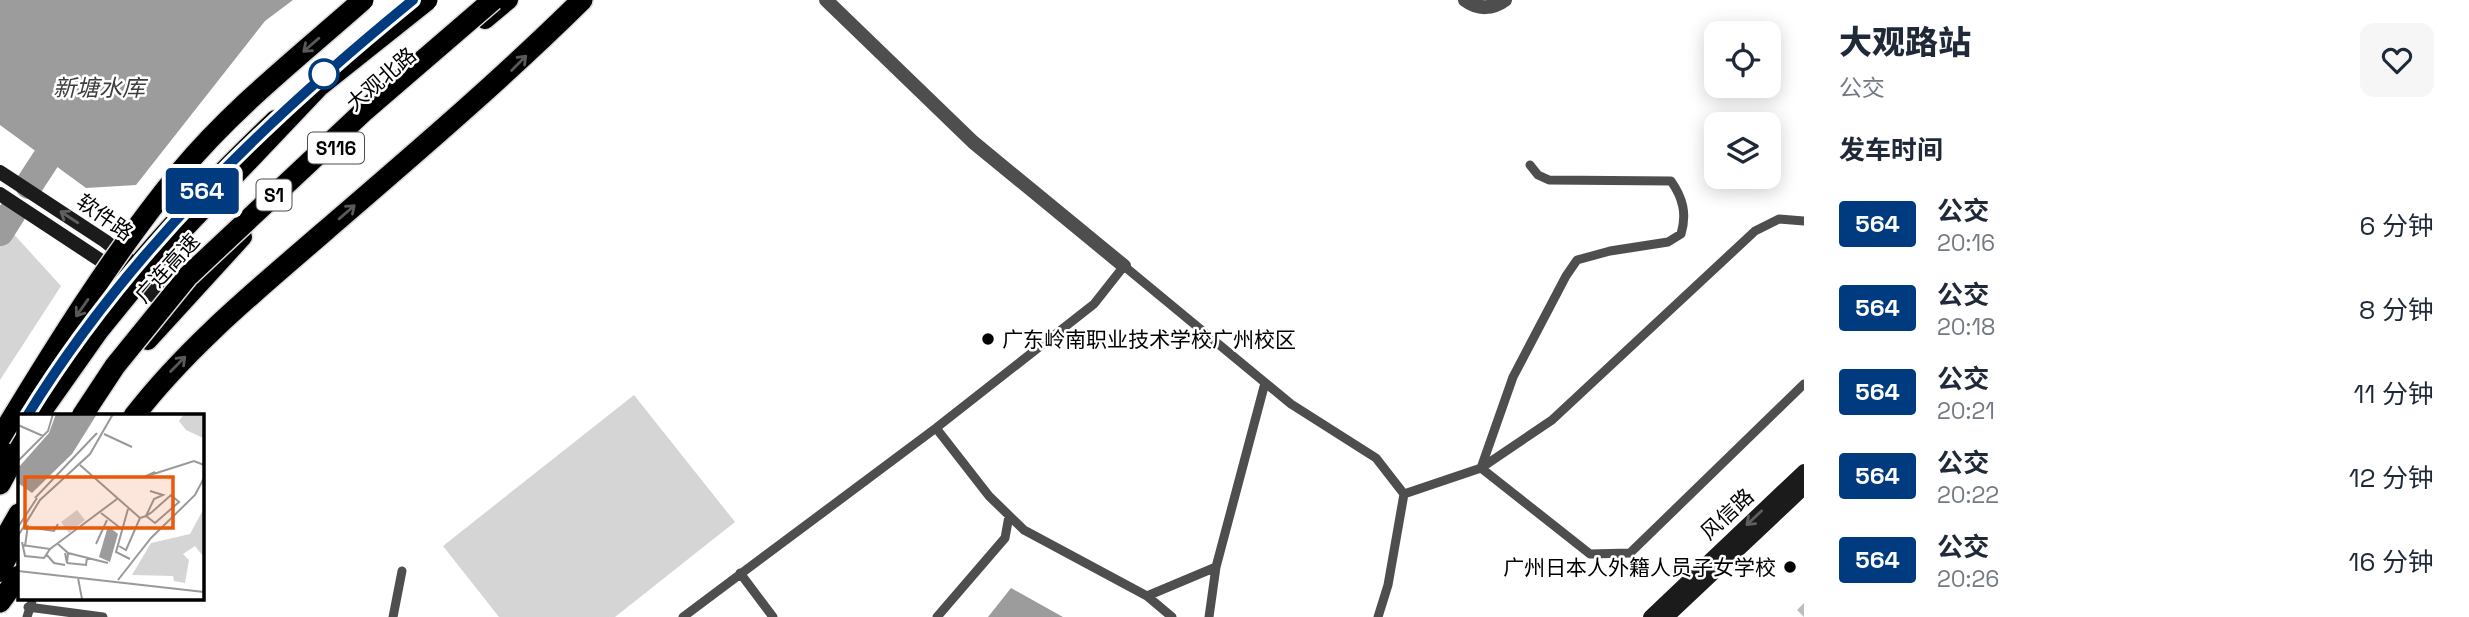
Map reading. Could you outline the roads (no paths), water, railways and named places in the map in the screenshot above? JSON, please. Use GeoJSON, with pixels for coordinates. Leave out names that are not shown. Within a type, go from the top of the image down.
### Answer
{"type":"FeatureCollection","features":[{"type":"Feature","properties":{"kind":"highway"},"geometry":{"type":"LineString","coordinates":[[0,438],[61,339],[143,220],[182,170],[270,82],[363,0]]}},
{"type":"Feature","properties":{"kind":"highway","name":"广连高速"},"geometry":{"type":"LineString","coordinates":[[39,414],[98,331],[167,246],[319,86],[427,0]]}},
{"type":"Feature","properties":{"kind":"highway","name":"广连高速"},"geometry":{"type":"LineString","coordinates":[[83,414],[116,366],[188,276],[363,111],[493,0]]}},
{"type":"Feature","properties":{"kind":"highway"},"geometry":{"type":"LineString","coordinates":[[136,414],[158,385],[231,312],[504,77],[582,0]]}},
{"type":"Feature","properties":{"kind":"highway"},"geometry":{"type":"LineString","coordinates":[[0,484],[18,451]]}},
{"type":"Feature","properties":{"kind":"highway"},"geometry":{"type":"LineString","coordinates":[[0,547],[18,516]]}},
{"type":"Feature","properties":{"kind":"highway"},"geometry":{"type":"LineString","coordinates":[[0,601],[18,577]]}},
{"type":"Feature","properties":{"kind":"main road","name":"大观北路"},"geometry":{"type":"LineString","coordinates":[[27,414],[69,352],[131,273],[221,170],[301,93],[413,0]]}},
{"type":"Feature","properties":{"kind":"main road","name":"大观北路"},"geometry":{"type":"LineString","coordinates":[[94,414],[123,371],[176,309],[276,202],[509,0]]}},
{"type":"Feature","properties":{"kind":"main road"},"geometry":{"type":"LineString","coordinates":[[0,459],[18,430]]}},
{"type":"Feature","properties":{"kind":"main road"},"geometry":{"type":"LineString","coordinates":[[0,573],[18,539]]}},
{"type":"Feature","properties":{"kind":"street"},"geometry":{"type":"LineString","coordinates":[[826,0],[974,142],[1124,266]]}},
{"type":"Feature","properties":{"kind":"street"},"geometry":{"type":"LineString","coordinates":[[1465,0],[1478,7],[1491,7],[1505,0]]}},
{"type":"Feature","properties":{"kind":"street","name":"软件路"},"geometry":{"type":"LineString","coordinates":[[0,172],[106,241],[131,273]]}},
{"type":"Feature","properties":{"kind":"street","name":"软件路"},"geometry":{"type":"LineString","coordinates":[[0,194],[131,273],[176,309]]}},
{"type":"Feature","properties":{"kind":"street","name":"风信路"},"geometry":{"type":"LineString","coordinates":[[1650,617],[1804,471]]}},
{"type":"Feature","properties":{"kind":"street","name":"风信路"},"geometry":{"type":"LineString","coordinates":[[1667,617],[1804,488]]}},
{"type":"Feature","properties":{"kind":"lane"},"geometry":{"type":"LineString","coordinates":[[1481,468],[1513,377],[1577,260],[1610,251],[1668,242],[1681,234],[1686,219],[1680,194],[1671,181],[1549,180],[1538,175],[1530,165]]}},
{"type":"Feature","properties":{"kind":"lane"},"geometry":{"type":"LineString","coordinates":[[1404,495],[1481,468],[1552,420],[1755,231],[1779,219],[1804,221]]}},
{"type":"Feature","properties":{"kind":"lane"},"geometry":{"type":"LineString","coordinates":[[683,617],[936,428],[1094,304],[1124,266],[1291,404],[1376,458],[1404,495],[1388,585],[1378,617]]}},
{"type":"Feature","properties":{"kind":"lane"},"geometry":{"type":"LineString","coordinates":[[1209,617],[1216,567],[1265,383]]}},
{"type":"Feature","properties":{"kind":"lane"},"geometry":{"type":"LineString","coordinates":[[1481,468],[1590,554],[1630,553],[1804,384]]}},
{"type":"Feature","properties":{"kind":"lane"},"geometry":{"type":"LineString","coordinates":[[936,428],[989,496],[1024,530],[1147,596],[1171,617]]}},
{"type":"Feature","properties":{"kind":"lane"},"geometry":{"type":"LineString","coordinates":[[937,617],[1004,538],[1009,516]]}},
{"type":"Feature","properties":{"kind":"lane"},"geometry":{"type":"LineString","coordinates":[[1147,596],[1216,567]]}},
{"type":"Feature","properties":{"kind":"lane"},"geometry":{"type":"LineString","coordinates":[[393,617],[402,571]]}},
{"type":"Feature","properties":{"kind":"lane"},"geometry":{"type":"LineString","coordinates":[[740,573],[773,617]]}},
{"type":"Feature","properties":{"kind":"lane"},"geometry":{"type":"LineString","coordinates":[[29,607],[103,617]]}},
{"type":"Feature","properties":{"kind":"water","name":"新塘水库"},"geometry":{"type":"Polygon","coordinates":[[[0,0],[293,0],[265,21],[136,185],[86,188],[0,125],[0,0]]]}},
{"type":"Feature","properties":{"kind":"water"},"geometry":{"type":"Polygon","coordinates":[[[1011,588],[1063,617],[988,617],[1011,588]]]}},
{"type":"Feature","properties":{"kind":"waterway"},"geometry":{"type":"LineString","coordinates":[[29,185],[46,159]]}},
{"type":"Feature","properties":{"kind":"waterway"},"geometry":{"type":"LineString","coordinates":[[0,232],[12,213]]}},
{"type":"Feature","properties":{"kind":"place","name":"广东岭南职业技术学校广州校区"},"geometry":{"type":"Point","coordinates":[988,339]}},
{"type":"Feature","properties":{"kind":"place","name":"广州日本人外籍人员子女学校"},"geometry":{"type":"Point","coordinates":[1790,567]}}]}
